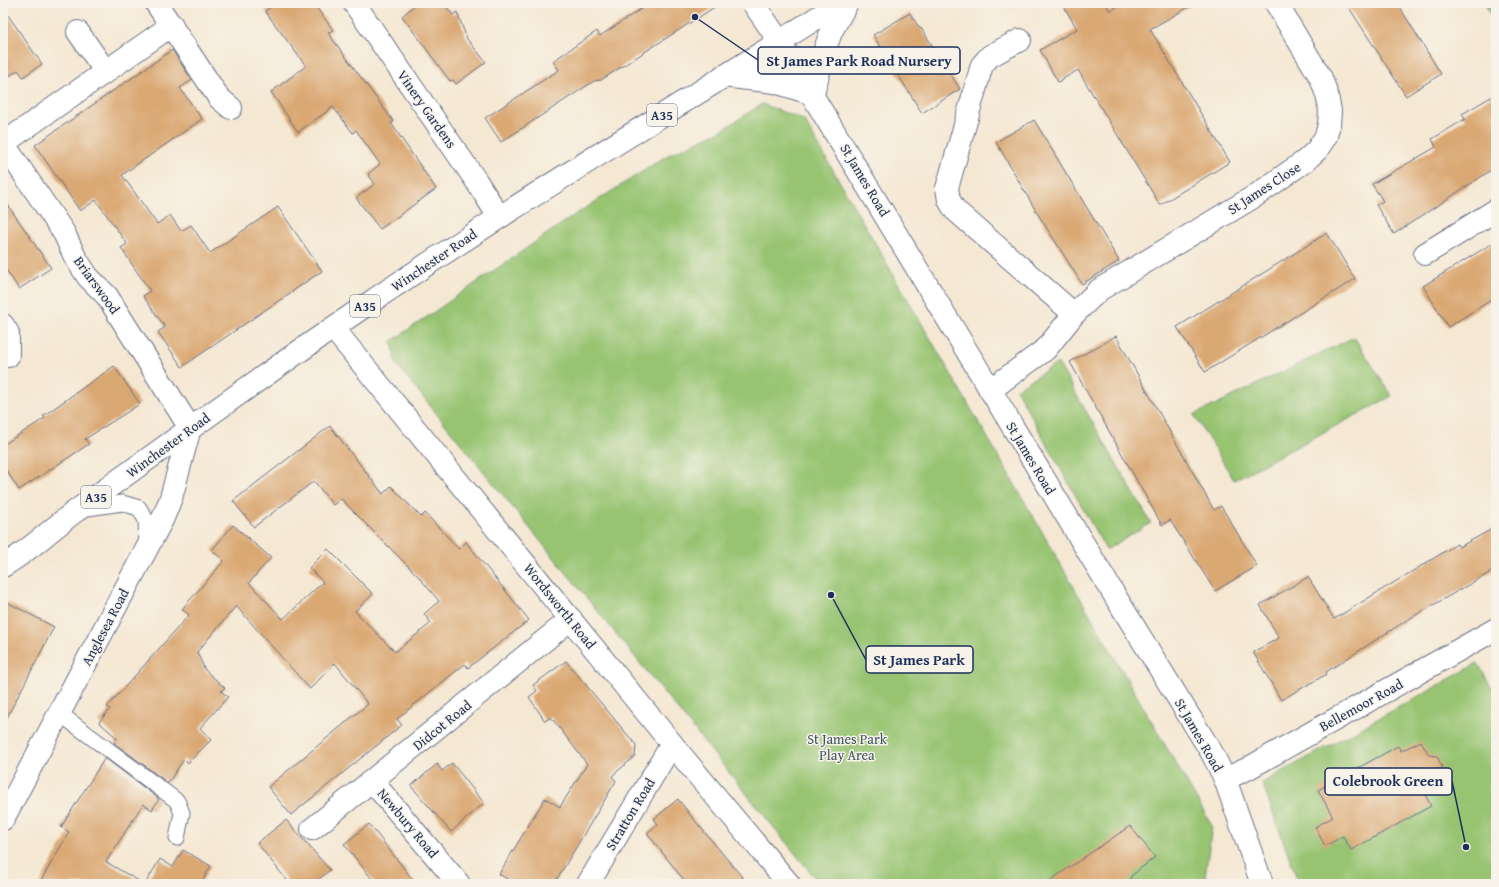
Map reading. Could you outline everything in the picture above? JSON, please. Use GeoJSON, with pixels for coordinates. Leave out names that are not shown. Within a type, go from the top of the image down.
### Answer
{"type":"FeatureCollection","features":[{"type":"Feature","properties":{"kind":"street"},"geometry":{"type":"LineString","coordinates":[[156,3],[219,98],[231,108]]}},
{"type":"Feature","properties":{"kind":"street","name":"Vinery Gardens"},"geometry":{"type":"LineString","coordinates":[[354,3],[478,182],[499,217]]}},
{"type":"Feature","properties":{"kind":"street","name":"St James Road"},"geometry":{"type":"LineString","coordinates":[[754,3],[813,94],[990,390],[1212,753],[1225,779],[1262,884]]}},
{"type":"Feature","properties":{"kind":"street","name":"Winchester Road"},"geometry":{"type":"LineString","coordinates":[[3,566],[20,556],[77,510],[190,428],[333,328],[499,217],[840,3]]}},
{"type":"Feature","properties":{"kind":"street"},"geometry":{"type":"LineString","coordinates":[[723,76],[775,82],[813,94],[825,49],[847,3]]}},
{"type":"Feature","properties":{"kind":"street","name":"St James Close"},"geometry":{"type":"LineString","coordinates":[[990,390],[1046,349],[1074,314],[1099,290],[1255,196],[1299,166],[1317,150],[1326,136],[1330,111],[1321,78],[1276,3]]}},
{"type":"Feature","properties":{"kind":"street"},"geometry":{"type":"LineString","coordinates":[[3,143],[172,25]]}},
{"type":"Feature","properties":{"kind":"street"},"geometry":{"type":"LineString","coordinates":[[78,32],[106,72]]}},
{"type":"Feature","properties":{"kind":"street"},"geometry":{"type":"LineString","coordinates":[[1020,40],[990,56],[982,65],[947,188],[949,200],[955,210],[1074,314]]}},
{"type":"Feature","properties":{"kind":"street","name":"Briarswood"},"geometry":{"type":"LineString","coordinates":[[3,143],[64,233],[75,257],[88,277],[107,296],[190,428]]}},
{"type":"Feature","properties":{"kind":"street"},"geometry":{"type":"LineString","coordinates":[[1425,254],[1496,210]]}},
{"type":"Feature","properties":{"kind":"street"},"geometry":{"type":"LineString","coordinates":[[3,325],[8,332],[8,356]]}},
{"type":"Feature","properties":{"kind":"street","name":"Wordsworth Road"},"geometry":{"type":"LineString","coordinates":[[333,328],[788,884]]}},
{"type":"Feature","properties":{"kind":"street","name":"Anglesea Road"},"geometry":{"type":"LineString","coordinates":[[3,819],[163,518],[171,498],[190,428]]}},
{"type":"Feature","properties":{"kind":"street","name":"Didcot Road"},"geometry":{"type":"LineString","coordinates":[[312,829],[571,620]]}},
{"type":"Feature","properties":{"kind":"street","name":"Bellemoor Road"},"geometry":{"type":"LineString","coordinates":[[1225,779],[1247,769],[1496,629]]}},
{"type":"Feature","properties":{"kind":"street","name":"Stratton Road"},"geometry":{"type":"LineString","coordinates":[[588,884],[672,744]]}},
{"type":"Feature","properties":{"kind":"street","name":"Newbury Road"},"geometry":{"type":"LineString","coordinates":[[372,781],[459,884]]}},
{"type":"Feature","properties":{"kind":"lane"},"geometry":{"type":"LineString","coordinates":[[77,510],[122,503],[139,508],[146,520],[147,548]]}},
{"type":"Feature","properties":{"kind":"lane"},"geometry":{"type":"LineString","coordinates":[[59,713],[177,801],[182,813],[177,838]]}},
{"type":"Feature","properties":{"kind":"green space"},"geometry":{"type":"Polygon","coordinates":[[[1484,3],[1496,3],[1496,22],[1484,3]]]}},
{"type":"Feature","properties":{"kind":"green space","name":"St James Park Play Area"},"geometry":{"type":"Polygon","coordinates":[[[762,104],[804,120],[1212,826],[1204,884],[820,884],[396,364],[392,341],[570,218],[668,155],[722,130],[762,104]]]}},
{"type":"Feature","properties":{"kind":"green space"},"geometry":{"type":"Polygon","coordinates":[[[1354,337],[1392,396],[1234,480],[1194,415],[1354,337]]]}},
{"type":"Feature","properties":{"kind":"green space"},"geometry":{"type":"Polygon","coordinates":[[[1058,363],[1151,523],[1106,550],[1016,389],[1058,363]]]}},
{"type":"Feature","properties":{"kind":"green space"},"geometry":{"type":"Polygon","coordinates":[[[1478,663],[1496,696],[1496,884],[1299,884],[1262,783],[1478,663]]]}},
{"type":"Feature","properties":{"kind":"building"},"geometry":{"type":"Polygon","coordinates":[[[277,3],[313,3],[333,30],[328,33],[394,122],[391,123],[436,189],[380,229],[356,198],[375,184],[368,174],[380,164],[356,130],[353,133],[333,107],[298,132],[271,92],[306,66],[265,11],[277,3]]]}},
{"type":"Feature","properties":{"kind":"building"},"geometry":{"type":"Polygon","coordinates":[[[417,3],[443,3],[453,15],[457,12],[467,39],[486,62],[456,84],[453,80],[450,81],[402,16],[417,3]]]}},
{"type":"Feature","properties":{"kind":"building"},"geometry":{"type":"Polygon","coordinates":[[[650,3],[721,3],[601,80],[594,81],[501,142],[485,118],[559,70],[553,61],[597,31],[600,36],[650,3]]]}},
{"type":"Feature","properties":{"kind":"building"},"geometry":{"type":"Polygon","coordinates":[[[1062,3],[1105,3],[1110,11],[1124,3],[1196,3],[1150,29],[1230,162],[1160,205],[1078,70],[1058,82],[1040,50],[1077,29],[1062,3]]]}},
{"type":"Feature","properties":{"kind":"building"},"geometry":{"type":"Polygon","coordinates":[[[1346,3],[1397,3],[1441,74],[1406,96],[1346,3]]]}},
{"type":"Feature","properties":{"kind":"building"},"geometry":{"type":"Polygon","coordinates":[[[3,8],[42,64],[23,77],[18,70],[3,80],[3,8]]]}},
{"type":"Feature","properties":{"kind":"building"},"geometry":{"type":"Polygon","coordinates":[[[910,13],[960,89],[922,113],[873,35],[910,13]]]}},
{"type":"Feature","properties":{"kind":"building"},"geometry":{"type":"Polygon","coordinates":[[[172,50],[192,80],[180,88],[202,119],[122,175],[157,224],[170,215],[181,231],[191,225],[210,253],[278,207],[322,271],[182,367],[158,332],[165,327],[143,296],[150,291],[121,248],[127,244],[96,200],[80,211],[35,145],[172,50]]]}},
{"type":"Feature","properties":{"kind":"building"},"geometry":{"type":"Polygon","coordinates":[[[1496,94],[1496,167],[1394,234],[1376,205],[1383,201],[1372,184],[1436,147],[1432,139],[1465,119],[1462,114],[1496,94]]]}},
{"type":"Feature","properties":{"kind":"building"},"geometry":{"type":"Polygon","coordinates":[[[1034,120],[1119,261],[1082,284],[1036,211],[996,142],[1034,120]]]}},
{"type":"Feature","properties":{"kind":"building"},"geometry":{"type":"Polygon","coordinates":[[[3,198],[51,268],[19,289],[3,265],[3,198]]]}},
{"type":"Feature","properties":{"kind":"building"},"geometry":{"type":"Polygon","coordinates":[[[1327,233],[1355,279],[1205,372],[1177,327],[1327,233]]]}},
{"type":"Feature","properties":{"kind":"building"},"geometry":{"type":"Polygon","coordinates":[[[1496,241],[1496,297],[1448,327],[1423,286],[1496,241]]]}},
{"type":"Feature","properties":{"kind":"building"},"geometry":{"type":"Polygon","coordinates":[[[1116,336],[1214,510],[1221,506],[1257,566],[1215,591],[1170,520],[1162,525],[1070,362],[1116,336]]]}},
{"type":"Feature","properties":{"kind":"building"},"geometry":{"type":"Polygon","coordinates":[[[114,366],[140,404],[85,439],[89,444],[19,490],[3,465],[3,445],[45,418],[43,416],[114,366]]]}},
{"type":"Feature","properties":{"kind":"building"},"geometry":{"type":"Polygon","coordinates":[[[330,426],[383,494],[391,486],[421,517],[425,513],[459,549],[466,542],[529,620],[468,668],[465,664],[420,700],[397,719],[402,725],[291,815],[268,787],[368,704],[335,663],[310,689],[236,606],[197,652],[205,670],[225,688],[221,691],[228,697],[200,728],[211,740],[188,763],[184,759],[168,783],[114,743],[117,738],[99,722],[110,709],[107,707],[189,615],[182,609],[224,561],[212,550],[233,525],[271,558],[249,583],[283,619],[323,582],[309,568],[328,549],[373,594],[355,611],[395,652],[431,623],[424,614],[439,601],[418,576],[341,499],[333,505],[314,481],[254,527],[233,501],[330,426]]]}},
{"type":"Feature","properties":{"kind":"building"},"geometry":{"type":"Polygon","coordinates":[[[1496,527],[1496,569],[1407,620],[1326,672],[1327,674],[1281,700],[1253,652],[1279,638],[1260,605],[1308,577],[1334,619],[1457,544],[1459,547],[1496,527]]]}},
{"type":"Feature","properties":{"kind":"building"},"geometry":{"type":"Polygon","coordinates":[[[3,600],[54,627],[3,725],[3,600]]]}},
{"type":"Feature","properties":{"kind":"building"},"geometry":{"type":"Polygon","coordinates":[[[566,661],[636,745],[635,756],[612,776],[616,781],[554,884],[515,884],[499,874],[545,798],[560,807],[587,764],[551,717],[545,721],[529,697],[537,691],[533,685],[566,661]]]}},
{"type":"Feature","properties":{"kind":"building"},"geometry":{"type":"Polygon","coordinates":[[[1421,741],[1429,755],[1437,756],[1442,767],[1441,776],[1445,784],[1425,795],[1431,806],[1351,850],[1343,836],[1325,846],[1315,827],[1333,817],[1318,790],[1398,746],[1401,751],[1421,741]]]}},
{"type":"Feature","properties":{"kind":"building"},"geometry":{"type":"Polygon","coordinates":[[[105,758],[159,799],[152,810],[143,804],[106,862],[144,884],[39,884],[69,832],[61,827],[105,758]]]}},
{"type":"Feature","properties":{"kind":"building"},"geometry":{"type":"Polygon","coordinates":[[[452,763],[484,803],[451,832],[411,786],[437,764],[442,771],[452,763]]]}},
{"type":"Feature","properties":{"kind":"building"},"geometry":{"type":"Polygon","coordinates":[[[678,799],[748,884],[687,884],[647,833],[658,824],[654,819],[678,799]]]}},
{"type":"Feature","properties":{"kind":"building"},"geometry":{"type":"Polygon","coordinates":[[[286,820],[330,870],[313,884],[290,884],[257,843],[286,820]]]}},
{"type":"Feature","properties":{"kind":"building"},"geometry":{"type":"Polygon","coordinates":[[[369,824],[416,884],[376,884],[344,844],[369,824]]]}},
{"type":"Feature","properties":{"kind":"building"},"geometry":{"type":"Polygon","coordinates":[[[1130,826],[1155,857],[1131,876],[1129,884],[1045,884],[1130,826]]]}},
{"type":"Feature","properties":{"kind":"building"},"geometry":{"type":"Polygon","coordinates":[[[183,850],[211,866],[201,883],[203,884],[145,884],[160,859],[173,867],[183,850]]]}},
{"type":"Feature","properties":{"kind":"place","name":"St James Park Road Nursery"},"geometry":{"type":"Point","coordinates":[695,17]}},
{"type":"Feature","properties":{"kind":"place","name":"St James Park"},"geometry":{"type":"Point","coordinates":[831,595]}},
{"type":"Feature","properties":{"kind":"place","name":"Colebrook Green"},"geometry":{"type":"Point","coordinates":[1466,847]}}]}
